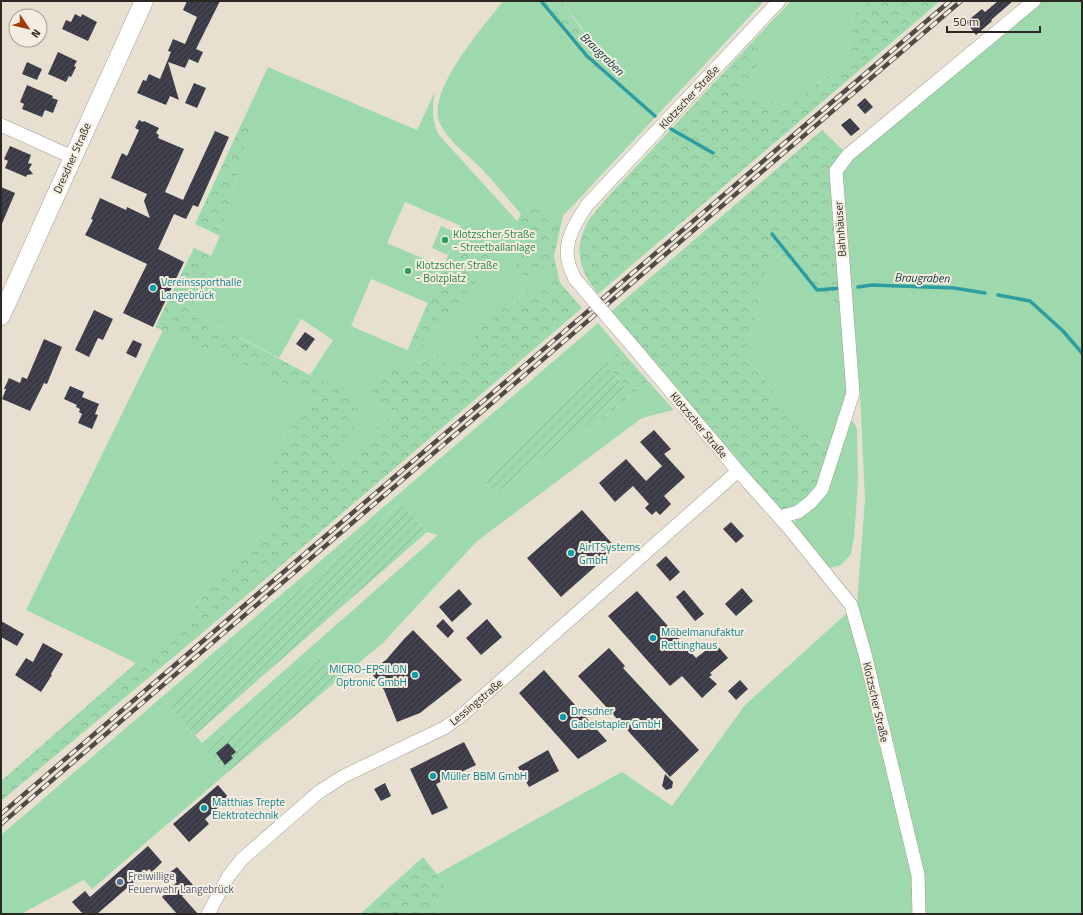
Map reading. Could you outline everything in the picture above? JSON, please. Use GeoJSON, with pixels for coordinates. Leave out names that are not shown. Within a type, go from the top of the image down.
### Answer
{"type":"FeatureCollection","features":[{"type":"Feature","properties":{"kind":"main road","name":"Dresdner Straße"},"geometry":{"type":"LineString","coordinates":[[1,316],[144,1]]}},
{"type":"Feature","properties":{"kind":"street","name":"Klotzscher Straße"},"geometry":{"type":"LineString","coordinates":[[779,1],[587,205],[575,223],[568,243],[568,263],[575,279],[738,471],[779,516],[851,605],[865,654],[918,875],[920,914]]}},
{"type":"Feature","properties":{"kind":"street","name":"Bahnhäuser"},"geometry":{"type":"LineString","coordinates":[[779,516],[798,512],[811,502],[822,489],[853,393],[836,171],[848,155],[1034,1]]}},
{"type":"Feature","properties":{"kind":"street"},"geometry":{"type":"LineString","coordinates":[[1,125],[72,157]]}},
{"type":"Feature","properties":{"kind":"street","name":"Lessingstraße"},"geometry":{"type":"LineString","coordinates":[[208,914],[228,877],[242,860],[319,792],[344,776],[444,728],[461,716],[738,471]]}},
{"type":"Feature","properties":{"kind":"green space"},"geometry":{"type":"Polygon","coordinates":[[[503,1],[536,1],[594,69],[607,55],[584,31],[561,1],[764,1],[563,216],[534,205],[521,214],[481,168],[452,141],[442,128],[439,121],[438,108],[442,92],[449,76],[460,58],[503,1]]]}},
{"type":"Feature","properties":{"kind":"green space"},"geometry":{"type":"Polygon","coordinates":[[[536,1],[561,1],[582,30],[607,55],[594,69],[536,1]]]}},
{"type":"Feature","properties":{"kind":"green space"},"geometry":{"type":"Polygon","coordinates":[[[791,1],[869,1],[853,14],[849,58],[790,106],[740,95],[764,56],[752,42],[791,1]]]}},
{"type":"Feature","properties":{"kind":"green space"},"geometry":{"type":"Polygon","coordinates":[[[869,1],[940,1],[598,294],[583,270],[580,244],[588,222],[605,200],[752,42],[764,56],[740,95],[790,106],[849,58],[853,14],[869,1]]]}},
{"type":"Feature","properties":{"kind":"green space"},"geometry":{"type":"Polygon","coordinates":[[[1038,1],[1082,1],[1082,914],[434,914],[445,884],[437,874],[622,772],[672,806],[745,705],[857,604],[865,500],[860,394],[853,393],[832,458],[745,357],[772,250],[846,312],[836,171],[1038,1]]]}},
{"type":"Feature","properties":{"kind":"green space"},"geometry":{"type":"Polygon","coordinates":[[[268,67],[417,130],[435,92],[433,113],[438,134],[517,221],[515,251],[525,278],[547,270],[551,282],[526,292],[512,306],[501,300],[478,322],[472,347],[449,370],[446,361],[440,353],[424,361],[389,370],[379,404],[395,410],[373,431],[354,456],[338,471],[334,458],[348,437],[319,380],[310,375],[333,340],[300,318],[301,319],[279,358],[193,313],[211,256],[220,236],[253,117],[246,114],[268,67]],[[405,202],[387,243],[443,267],[428,303],[371,279],[351,326],[416,354],[498,243],[484,232],[478,230],[474,231],[467,224],[461,226],[405,202]]]}},
{"type":"Feature","properties":{"kind":"green space"},"geometry":{"type":"Polygon","coordinates":[[[246,114],[253,117],[220,236],[195,224],[246,114]]]}},
{"type":"Feature","properties":{"kind":"green space"},"geometry":{"type":"Polygon","coordinates":[[[822,130],[848,155],[836,171],[846,312],[772,250],[745,357],[832,458],[811,502],[779,515],[608,314],[822,130]]]}},
{"type":"Feature","properties":{"kind":"green space"},"geometry":{"type":"Polygon","coordinates":[[[534,205],[563,216],[554,256],[560,283],[582,308],[201,634],[1,801],[1,781],[136,663],[179,630],[213,579],[283,516],[269,500],[268,481],[278,451],[311,395],[155,327],[194,248],[211,256],[193,313],[319,380],[351,392],[360,414],[348,437],[334,458],[338,470],[354,456],[373,431],[394,411],[379,404],[367,394],[372,377],[389,370],[424,361],[440,353],[446,361],[449,370],[472,347],[478,322],[501,300],[512,306],[526,292],[550,282],[547,270],[525,278],[517,267],[515,251],[517,221],[521,214],[534,205]]]}},
{"type":"Feature","properties":{"kind":"green space"},"geometry":{"type":"Polygon","coordinates":[[[467,224],[474,231],[478,230],[485,232],[501,245],[461,304],[416,354],[407,351],[461,226],[467,224]]]}},
{"type":"Feature","properties":{"kind":"green space","name":"Klotzscher Straße - Streetballanlage"},"geometry":{"type":"Polygon","coordinates":[[[441,226],[458,233],[448,255],[432,248],[441,226]]]}},
{"type":"Feature","properties":{"kind":"green space"},"geometry":{"type":"Polygon","coordinates":[[[598,323],[620,349],[562,403],[485,483],[495,494],[583,427],[587,432],[648,381],[674,410],[642,418],[477,541],[382,644],[339,679],[317,655],[209,750],[228,772],[92,889],[84,880],[21,914],[1,914],[1,835],[598,323]],[[401,502],[167,704],[202,743],[438,535],[427,532],[401,502]]]}},
{"type":"Feature","properties":{"kind":"green space"},"geometry":{"type":"Polygon","coordinates":[[[163,330],[311,395],[278,451],[269,500],[283,516],[213,579],[179,630],[136,663],[26,610],[163,330]]]}},
{"type":"Feature","properties":{"kind":"green space"},"geometry":{"type":"Polygon","coordinates":[[[620,349],[648,381],[587,432],[583,427],[626,388],[605,363],[620,349]]]}},
{"type":"Feature","properties":{"kind":"green space"},"geometry":{"type":"Polygon","coordinates":[[[605,363],[626,388],[583,427],[495,494],[484,482],[562,403],[605,363]]]}},
{"type":"Feature","properties":{"kind":"green space"},"geometry":{"type":"Polygon","coordinates":[[[853,421],[857,429],[858,482],[854,538],[851,554],[841,565],[830,568],[792,523],[811,510],[848,423],[853,421]]]}},
{"type":"Feature","properties":{"kind":"green space"},"geometry":{"type":"Polygon","coordinates":[[[401,502],[427,532],[195,735],[167,704],[401,502]]]}},
{"type":"Feature","properties":{"kind":"green space"},"geometry":{"type":"Polygon","coordinates":[[[317,655],[339,679],[228,772],[208,750],[317,655]]]}},
{"type":"Feature","properties":{"kind":"green space"},"geometry":{"type":"Polygon","coordinates":[[[423,857],[445,884],[434,914],[360,914],[423,857]]]}},
{"type":"Feature","properties":{"kind":"building"},"geometry":{"type":"Polygon","coordinates":[[[187,1],[220,1],[196,49],[203,52],[198,63],[189,59],[185,68],[168,62],[179,100],[170,96],[166,105],[137,93],[143,80],[146,81],[149,74],[160,79],[171,52],[168,51],[173,39],[185,44],[197,17],[183,10],[187,1]]]}},
{"type":"Feature","properties":{"kind":"building"},"geometry":{"type":"Polygon","coordinates":[[[998,1],[1013,1],[976,35],[966,22],[982,9],[985,12],[998,1]]]}},
{"type":"Feature","properties":{"kind":"building"},"geometry":{"type":"Polygon","coordinates":[[[75,14],[81,17],[82,14],[97,22],[88,41],[62,29],[66,20],[71,22],[75,14]]]}},
{"type":"Feature","properties":{"kind":"building"},"geometry":{"type":"Polygon","coordinates":[[[58,52],[77,61],[71,77],[69,76],[66,82],[48,74],[58,52]]]}},
{"type":"Feature","properties":{"kind":"building"},"geometry":{"type":"Polygon","coordinates":[[[27,62],[42,69],[37,80],[22,74],[27,62]]]}},
{"type":"Feature","properties":{"kind":"building"},"geometry":{"type":"Polygon","coordinates":[[[194,83],[206,88],[197,108],[185,103],[194,83]]]}},
{"type":"Feature","properties":{"kind":"building"},"geometry":{"type":"Polygon","coordinates":[[[27,85],[53,96],[52,98],[58,100],[53,113],[45,110],[42,117],[22,109],[24,104],[20,102],[27,85]]]}},
{"type":"Feature","properties":{"kind":"building"},"geometry":{"type":"Polygon","coordinates":[[[865,98],[873,107],[865,114],[857,105],[865,98]]]}},
{"type":"Feature","properties":{"kind":"building"},"geometry":{"type":"Polygon","coordinates":[[[850,118],[860,129],[851,136],[841,125],[850,118]]]}},
{"type":"Feature","properties":{"kind":"building"},"geometry":{"type":"Polygon","coordinates":[[[139,120],[159,128],[156,133],[159,135],[158,138],[184,149],[165,192],[183,200],[215,131],[229,137],[198,207],[193,205],[186,219],[174,214],[158,249],[184,262],[153,327],[123,313],[147,264],[85,235],[93,220],[91,219],[100,198],[126,210],[127,207],[150,218],[144,201],[147,194],[111,178],[122,153],[127,156],[139,130],[135,128],[139,120]]]}},
{"type":"Feature","properties":{"kind":"building"},"geometry":{"type":"Polygon","coordinates":[[[10,146],[31,155],[28,163],[32,164],[29,169],[33,174],[27,175],[26,177],[5,168],[8,161],[4,159],[10,146]]]}},
{"type":"Feature","properties":{"kind":"building"},"geometry":{"type":"Polygon","coordinates":[[[1,187],[15,193],[1,226],[1,187]]]}},
{"type":"Feature","properties":{"kind":"building"},"geometry":{"type":"Polygon","coordinates":[[[94,310],[113,319],[103,340],[98,338],[89,357],[75,350],[94,310]]]}},
{"type":"Feature","properties":{"kind":"building"},"geometry":{"type":"Polygon","coordinates":[[[305,332],[315,339],[306,351],[296,344],[305,332]]]}},
{"type":"Feature","properties":{"kind":"building"},"geometry":{"type":"Polygon","coordinates":[[[44,339],[62,347],[47,384],[44,383],[30,411],[2,399],[6,389],[4,389],[9,378],[20,383],[22,377],[27,379],[44,339]]]}},
{"type":"Feature","properties":{"kind":"building"},"geometry":{"type":"Polygon","coordinates":[[[133,340],[142,344],[136,358],[126,353],[133,340]]]}},
{"type":"Feature","properties":{"kind":"building"},"geometry":{"type":"Polygon","coordinates":[[[70,386],[84,392],[82,397],[99,404],[95,414],[98,415],[92,429],[78,423],[82,414],[79,412],[80,409],[76,407],[77,405],[64,399],[70,386]]]}},
{"type":"Feature","properties":{"kind":"building"},"geometry":{"type":"Polygon","coordinates":[[[654,430],[671,449],[664,454],[685,477],[664,496],[671,504],[660,515],[656,511],[652,515],[645,508],[649,504],[633,486],[615,502],[599,483],[626,459],[646,481],[662,466],[640,442],[654,430]]]}},
{"type":"Feature","properties":{"kind":"building","name":"AirITSystems GmbH"},"geometry":{"type":"Polygon","coordinates":[[[582,510],[616,548],[561,597],[527,558],[582,510]]]}},
{"type":"Feature","properties":{"kind":"building"},"geometry":{"type":"Polygon","coordinates":[[[731,522],[744,536],[736,543],[723,529],[731,522]]]}},
{"type":"Feature","properties":{"kind":"building"},"geometry":{"type":"Polygon","coordinates":[[[666,556],[680,572],[670,581],[656,565],[666,556]]]}},
{"type":"Feature","properties":{"kind":"building"},"geometry":{"type":"Polygon","coordinates":[[[742,588],[753,601],[736,616],[725,604],[742,588]]]}},
{"type":"Feature","properties":{"kind":"building"},"geometry":{"type":"Polygon","coordinates":[[[459,589],[472,604],[452,622],[439,607],[459,589]]]}},
{"type":"Feature","properties":{"kind":"building"},"geometry":{"type":"Polygon","coordinates":[[[684,590],[704,614],[695,621],[676,597],[684,590]]]}},
{"type":"Feature","properties":{"kind":"building","name":"Möbelmanufaktur Rettinghaus"},"geometry":{"type":"Polygon","coordinates":[[[637,591],[696,658],[715,643],[728,658],[710,673],[712,675],[709,677],[717,684],[702,698],[682,676],[670,686],[608,616],[637,591]]]}},
{"type":"Feature","properties":{"kind":"building"},"geometry":{"type":"Polygon","coordinates":[[[443,619],[454,631],[448,638],[436,626],[443,619]]]}},
{"type":"Feature","properties":{"kind":"building"},"geometry":{"type":"Polygon","coordinates":[[[487,619],[502,637],[481,655],[466,638],[487,619]]]}},
{"type":"Feature","properties":{"kind":"building"},"geometry":{"type":"Polygon","coordinates":[[[1,621],[24,634],[17,646],[1,637],[1,621]]]}},
{"type":"Feature","properties":{"kind":"building","name":"MICRO-EPSILON Optronic GmbH"},"geometry":{"type":"Polygon","coordinates":[[[413,630],[462,680],[420,713],[397,722],[384,690],[370,671],[386,660],[413,630]]]}},
{"type":"Feature","properties":{"kind":"building"},"geometry":{"type":"Polygon","coordinates":[[[43,643],[63,654],[41,692],[15,675],[26,658],[33,662],[43,643]]]}},
{"type":"Feature","properties":{"kind":"building"},"geometry":{"type":"Polygon","coordinates":[[[609,648],[625,666],[623,668],[699,750],[670,777],[578,676],[609,648]]]}},
{"type":"Feature","properties":{"kind":"building","name":"Dresdner Gabelstapler GmbH"},"geometry":{"type":"Polygon","coordinates":[[[544,670],[607,741],[578,759],[519,693],[544,670]]]}},
{"type":"Feature","properties":{"kind":"building"},"geometry":{"type":"Polygon","coordinates":[[[740,680],[748,689],[736,700],[728,691],[740,680]]]}},
{"type":"Feature","properties":{"kind":"building","name":"Müller BBM GmbH"},"geometry":{"type":"Polygon","coordinates":[[[464,742],[476,765],[436,784],[448,808],[432,815],[410,769],[464,742]]]}},
{"type":"Feature","properties":{"kind":"building"},"geometry":{"type":"Polygon","coordinates":[[[228,743],[236,752],[231,756],[233,758],[225,765],[216,753],[228,743]]]}},
{"type":"Feature","properties":{"kind":"building"},"geometry":{"type":"Polygon","coordinates":[[[548,750],[559,771],[529,787],[518,767],[548,750]]]}},
{"type":"Feature","properties":{"kind":"building"},"geometry":{"type":"Polygon","coordinates":[[[665,774],[673,782],[672,788],[666,790],[662,786],[665,774]]]}},
{"type":"Feature","properties":{"kind":"building"},"geometry":{"type":"Polygon","coordinates":[[[385,783],[391,796],[381,801],[374,789],[385,783]]]}},
{"type":"Feature","properties":{"kind":"building","name":"Matthias Trepte Elektrotechnik"},"geometry":{"type":"Polygon","coordinates":[[[218,785],[229,798],[205,819],[209,824],[189,842],[173,824],[218,785]]]}},
{"type":"Feature","properties":{"kind":"building","name":"Freiwillige Feuerwehr Langebrück"},"geometry":{"type":"Polygon","coordinates":[[[148,846],[162,862],[152,872],[149,869],[97,914],[83,914],[72,902],[85,891],[90,897],[148,846]]]}},
{"type":"Feature","properties":{"kind":"building"},"geometry":{"type":"Polygon","coordinates":[[[177,867],[193,885],[182,896],[198,914],[177,914],[162,897],[177,882],[169,873],[177,867]]]}},
{"type":"Feature","properties":{"kind":"waterway","name":"Braugraben"},"geometry":{"type":"LineString","coordinates":[[541,1],[587,56],[655,116]]}},
{"type":"Feature","properties":{"kind":"waterway","name":"Braugraben"},"geometry":{"type":"LineString","coordinates":[[671,129],[713,153]]}},
{"type":"Feature","properties":{"kind":"waterway","name":"Braugraben"},"geometry":{"type":"LineString","coordinates":[[772,234],[817,290],[842,288]]}},
{"type":"Feature","properties":{"kind":"waterway","name":"Braugraben"},"geometry":{"type":"LineString","coordinates":[[858,287],[872,285],[954,288],[985,293]]}},
{"type":"Feature","properties":{"kind":"waterway","name":"Braugraben"},"geometry":{"type":"LineString","coordinates":[[998,295],[1030,301],[1063,331],[1082,353]]}},
{"type":"Feature","properties":{"kind":"railway"},"geometry":{"type":"LineString","coordinates":[[1,814],[950,1]]}},
{"type":"Feature","properties":{"kind":"railway"},"geometry":{"type":"LineString","coordinates":[[1,824],[961,1]]}},
{"type":"Feature","properties":{"kind":"place","name":"Klotzscher Straße - Streetballanlage"},"geometry":{"type":"Point","coordinates":[445,240]}},
{"type":"Feature","properties":{"kind":"place","name":"Klotzscher Straße - Bolzplatz"},"geometry":{"type":"Point","coordinates":[408,271]}},
{"type":"Feature","properties":{"kind":"place","name":"Vereinssporthalle Langebrück"},"geometry":{"type":"Point","coordinates":[153,288]}},
{"type":"Feature","properties":{"kind":"place","name":"AirITSystems GmbH"},"geometry":{"type":"Point","coordinates":[571,553]}},
{"type":"Feature","properties":{"kind":"place","name":"Möbelmanufaktur Rettinghaus"},"geometry":{"type":"Point","coordinates":[653,638]}},
{"type":"Feature","properties":{"kind":"place","name":"MICRO-EPSILON Optronic GmbH"},"geometry":{"type":"Point","coordinates":[415,675]}},
{"type":"Feature","properties":{"kind":"place","name":"Dresdner Gabelstapler GmbH"},"geometry":{"type":"Point","coordinates":[563,717]}},
{"type":"Feature","properties":{"kind":"place","name":"Müller BBM GmbH"},"geometry":{"type":"Point","coordinates":[433,776]}},
{"type":"Feature","properties":{"kind":"place","name":"Matthias Trepte Elektrotechnik"},"geometry":{"type":"Point","coordinates":[204,808]}},
{"type":"Feature","properties":{"kind":"place","name":"Freiwillige Feuerwehr Langebrück"},"geometry":{"type":"Point","coordinates":[120,882]}}]}
